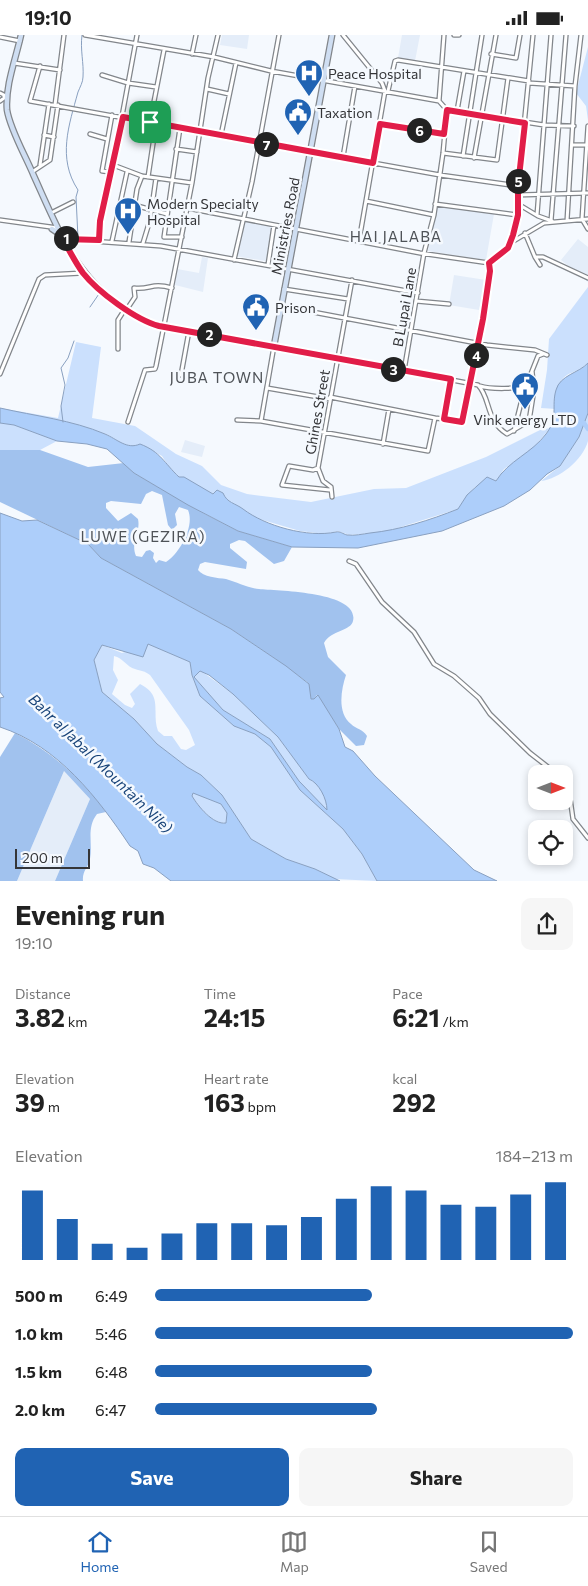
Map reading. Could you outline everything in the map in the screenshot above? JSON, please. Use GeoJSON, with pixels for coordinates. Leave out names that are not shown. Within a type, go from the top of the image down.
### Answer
{"type":"FeatureCollection","features":[{"type":"Feature","properties":{"kind":"street"},"geometry":{"type":"LineString","coordinates":[[0,101],[4,96],[21,35]]}},
{"type":"Feature","properties":{"kind":"street"},"geometry":{"type":"LineString","coordinates":[[32,172],[50,161],[64,35]]}},
{"type":"Feature","properties":{"kind":"street"},"geometry":{"type":"LineString","coordinates":[[85,35],[164,50],[214,57],[271,71],[439,101],[447,110],[525,123],[574,126]]}},
{"type":"Feature","properties":{"kind":"street"},"geometry":{"type":"LineString","coordinates":[[99,240],[100,221],[123,117],[137,35]]}},
{"type":"Feature","properties":{"kind":"street"},"geometry":{"type":"LineString","coordinates":[[192,54],[196,35]]}},
{"type":"Feature","properties":{"kind":"street"},"geometry":{"type":"LineString","coordinates":[[128,422],[145,370],[156,368],[182,237],[218,35]]}},
{"type":"Feature","properties":{"kind":"street"},"geometry":{"type":"LineString","coordinates":[[234,260],[242,218],[252,183],[278,35]]}},
{"type":"Feature","properties":{"kind":"street","name":"Ministries Road"},"geometry":{"type":"LineString","coordinates":[[262,421],[284,289],[332,35]]}},
{"type":"Feature","properties":{"kind":"street"},"geometry":{"type":"LineString","coordinates":[[343,35],[387,91]]}},
{"type":"Feature","properties":{"kind":"street"},"geometry":{"type":"LineString","coordinates":[[439,101],[444,35]]}},
{"type":"Feature","properties":{"kind":"street"},"geometry":{"type":"LineString","coordinates":[[454,35],[459,35]]}},
{"type":"Feature","properties":{"kind":"street"},"geometry":{"type":"LineString","coordinates":[[463,156],[482,35]]}},
{"type":"Feature","properties":{"kind":"street"},"geometry":{"type":"LineString","coordinates":[[474,158],[487,74],[496,35]]}},
{"type":"Feature","properties":{"kind":"street"},"geometry":{"type":"LineString","coordinates":[[491,54],[516,58],[520,35]]}},
{"type":"Feature","properties":{"kind":"street"},"geometry":{"type":"LineString","coordinates":[[512,242],[518,215],[518,186],[533,35]]}},
{"type":"Feature","properties":{"kind":"street"},"geometry":{"type":"LineString","coordinates":[[537,215],[551,35]]}},
{"type":"Feature","properties":{"kind":"street"},"geometry":{"type":"LineString","coordinates":[[551,221],[566,35]]}},
{"type":"Feature","properties":{"kind":"street"},"geometry":{"type":"LineString","coordinates":[[567,221],[580,35]]}},
{"type":"Feature","properties":{"kind":"street"},"geometry":{"type":"LineString","coordinates":[[0,37],[20,41]]}},
{"type":"Feature","properties":{"kind":"street"},"geometry":{"type":"LineString","coordinates":[[150,122],[164,50]]}},
{"type":"Feature","properties":{"kind":"street"},"geometry":{"type":"LineString","coordinates":[[359,241],[380,124],[395,61],[487,74],[547,85],[575,86]]}},
{"type":"Feature","properties":{"kind":"street"},"geometry":{"type":"LineString","coordinates":[[14,63],[60,70]]}},
{"type":"Feature","properties":{"kind":"street"},"geometry":{"type":"LineString","coordinates":[[221,135],[236,63]]}},
{"type":"Feature","properties":{"kind":"street"},"geometry":{"type":"LineString","coordinates":[[40,66],[30,101],[201,131],[311,153],[518,186]]}},
{"type":"Feature","properties":{"kind":"street"},"geometry":{"type":"LineString","coordinates":[[457,111],[464,71]]}},
{"type":"Feature","properties":{"kind":"street"},"geometry":{"type":"LineString","coordinates":[[102,75],[128,83],[156,87]]}},
{"type":"Feature","properties":{"kind":"street"},"geometry":{"type":"LineString","coordinates":[[443,153],[497,160],[504,120],[508,78]]}},
{"type":"Feature","properties":{"kind":"street"},"geometry":{"type":"LineString","coordinates":[[343,157],[356,86]]}},
{"type":"Feature","properties":{"kind":"street"},"geometry":{"type":"LineString","coordinates":[[207,89],[229,94]]}},
{"type":"Feature","properties":{"kind":"street"},"geometry":{"type":"LineString","coordinates":[[4,96],[8,115],[32,172],[61,233],[83,273],[126,309],[145,321],[164,327],[469,382],[492,389],[522,387],[527,384]]}},
{"type":"Feature","properties":{"kind":"street"},"geometry":{"type":"LineString","coordinates":[[40,166],[49,104]]}},
{"type":"Feature","properties":{"kind":"street","name":"B Lupai Lane"},"geometry":{"type":"LineString","coordinates":[[404,371],[424,253],[434,215],[447,110]]}},
{"type":"Feature","properties":{"kind":"street"},"geometry":{"type":"LineString","coordinates":[[110,172],[102,171],[112,115]]}},
{"type":"Feature","properties":{"kind":"street"},"geometry":{"type":"LineString","coordinates":[[148,177],[156,123]]}},
{"type":"Feature","properties":{"kind":"street"},"geometry":{"type":"LineString","coordinates":[[380,124],[444,134]]}},
{"type":"Feature","properties":{"kind":"street"},"geometry":{"type":"LineString","coordinates":[[588,126],[586,193],[582,219],[588,229]]}},
{"type":"Feature","properties":{"kind":"street"},"geometry":{"type":"LineString","coordinates":[[180,128],[164,237],[182,237]]}},
{"type":"Feature","properties":{"kind":"street"},"geometry":{"type":"LineString","coordinates":[[90,134],[107,139]]}},
{"type":"Feature","properties":{"kind":"street"},"geometry":{"type":"LineString","coordinates":[[44,135],[54,137]]}},
{"type":"Feature","properties":{"kind":"street"},"geometry":{"type":"LineString","coordinates":[[573,145],[587,145]]}},
{"type":"Feature","properties":{"kind":"street"},"geometry":{"type":"LineString","coordinates":[[176,149],[197,152]]}},
{"type":"Feature","properties":{"kind":"street"},"geometry":{"type":"LineString","coordinates":[[106,151],[115,152]]}},
{"type":"Feature","properties":{"kind":"street"},"geometry":{"type":"LineString","coordinates":[[112,165],[142,176],[192,183]]}},
{"type":"Feature","properties":{"kind":"street"},"geometry":{"type":"LineString","coordinates":[[112,241],[127,172]]}},
{"type":"Feature","properties":{"kind":"street"},"geometry":{"type":"LineString","coordinates":[[128,242],[139,181],[142,176]]}},
{"type":"Feature","properties":{"kind":"street"},"geometry":{"type":"LineString","coordinates":[[143,243],[156,178]]}},
{"type":"Feature","properties":{"kind":"street"},"geometry":{"type":"LineString","coordinates":[[518,195],[586,193]]}},
{"type":"Feature","properties":{"kind":"street"},"geometry":{"type":"LineString","coordinates":[[366,201],[434,215]]}},
{"type":"Feature","properties":{"kind":"street"},"geometry":{"type":"LineString","coordinates":[[51,213],[73,202]]}},
{"type":"Feature","properties":{"kind":"street"},"geometry":{"type":"LineString","coordinates":[[518,203],[537,215],[551,221],[560,222]]}},
{"type":"Feature","properties":{"kind":"street"},"geometry":{"type":"LineString","coordinates":[[435,204],[518,215]]}},
{"type":"Feature","properties":{"kind":"street"},"geometry":{"type":"LineString","coordinates":[[134,205],[167,214]]}},
{"type":"Feature","properties":{"kind":"street"},"geometry":{"type":"LineString","coordinates":[[187,208],[424,253],[489,263],[504,252],[512,242],[544,223],[588,219]]}},
{"type":"Feature","properties":{"kind":"street"},"geometry":{"type":"LineString","coordinates":[[118,214],[131,219]]}},
{"type":"Feature","properties":{"kind":"street"},"geometry":{"type":"LineString","coordinates":[[0,219],[38,225],[61,233],[99,240],[143,243],[418,293]]}},
{"type":"Feature","properties":{"kind":"street"},"geometry":{"type":"LineString","coordinates":[[50,228],[55,221]]}},
{"type":"Feature","properties":{"kind":"street"},"geometry":{"type":"LineString","coordinates":[[268,265],[274,225]]}},
{"type":"Feature","properties":{"kind":"street"},"geometry":{"type":"LineString","coordinates":[[50,228],[61,233]]}},
{"type":"Feature","properties":{"kind":"street"},"geometry":{"type":"LineString","coordinates":[[525,233],[540,265]]}},
{"type":"Feature","properties":{"kind":"street"},"geometry":{"type":"LineString","coordinates":[[535,257],[543,257],[588,277]]}},
{"type":"Feature","properties":{"kind":"street"},"geometry":{"type":"LineString","coordinates":[[267,388],[330,398],[435,419],[463,421],[490,271],[489,263]]}},
{"type":"Feature","properties":{"kind":"street"},"geometry":{"type":"LineString","coordinates":[[0,374],[41,277],[83,273]]}},
{"type":"Feature","properties":{"kind":"street","name":"Ghines Street"},"geometry":{"type":"LineString","coordinates":[[330,490],[282,485],[289,466],[313,470],[318,468],[352,280]]}},
{"type":"Feature","properties":{"kind":"street"},"geometry":{"type":"LineString","coordinates":[[118,349],[118,320],[135,297],[134,288],[144,288],[155,284],[172,288]]}},
{"type":"Feature","properties":{"kind":"street"},"geometry":{"type":"LineString","coordinates":[[284,289],[348,299]]}},
{"type":"Feature","properties":{"kind":"street"},"geometry":{"type":"LineString","coordinates":[[416,301],[449,304]]}},
{"type":"Feature","properties":{"kind":"street"},"geometry":{"type":"LineString","coordinates":[[281,306],[410,332],[535,350],[546,355],[540,355],[532,371],[514,431]]}},
{"type":"Feature","properties":{"kind":"street"},"geometry":{"type":"LineString","coordinates":[[177,374],[181,375],[189,331]]}},
{"type":"Feature","properties":{"kind":"street"},"geometry":{"type":"LineString","coordinates":[[479,385],[489,412],[506,434],[529,421],[534,390],[532,371]]}},
{"type":"Feature","properties":{"kind":"street"},"geometry":{"type":"LineString","coordinates":[[444,419],[451,379]]}},
{"type":"Feature","properties":{"kind":"street"},"geometry":{"type":"LineString","coordinates":[[382,444],[389,409]]}},
{"type":"Feature","properties":{"kind":"street"},"geometry":{"type":"LineString","coordinates":[[237,421],[262,421],[428,451],[435,419]]}},
{"type":"Feature","properties":{"kind":"street"},"geometry":{"type":"LineString","coordinates":[[318,468],[322,480],[330,486],[332,497]]}},
{"type":"Feature","properties":{"kind":"street"},"geometry":{"type":"LineString","coordinates":[[349,561],[356,564],[382,602],[414,632],[434,663],[454,676],[480,698],[490,714],[524,747],[547,765]]}},
{"type":"Feature","properties":{"kind":"street"},"geometry":{"type":"LineString","coordinates":[[572,810],[573,819],[588,838]]}},
{"type":"Feature","properties":{"kind":"shaded area"},"geometry":{"type":"Polygon","coordinates":[[[222,35],[249,35],[247,49],[220,45],[222,35]]]}},
{"type":"Feature","properties":{"kind":"shaded area"},"geometry":{"type":"Polygon","coordinates":[[[402,35],[420,35],[415,61],[398,58],[402,35]]]}},
{"type":"Feature","properties":{"kind":"shaded area"},"geometry":{"type":"Polygon","coordinates":[[[588,47],[588,120],[586,106],[576,93],[588,47]]]}},
{"type":"Feature","properties":{"kind":"shaded area"},"geometry":{"type":"Polygon","coordinates":[[[437,205],[494,214],[486,260],[428,251],[437,205]]]}},
{"type":"Feature","properties":{"kind":"shaded area"},"geometry":{"type":"Polygon","coordinates":[[[243,221],[275,226],[266,261],[235,256],[243,221]]]}},
{"type":"Feature","properties":{"kind":"shaded area"},"geometry":{"type":"Polygon","coordinates":[[[578,239],[588,247],[588,282],[561,260],[578,239]]]}},
{"type":"Feature","properties":{"kind":"shaded area"},"geometry":{"type":"Polygon","coordinates":[[[202,257],[208,258],[203,292],[175,285],[177,269],[199,273],[202,257]]]}},
{"type":"Feature","properties":{"kind":"shaded area"},"geometry":{"type":"Polygon","coordinates":[[[454,275],[486,280],[479,310],[449,305],[454,275]]]}},
{"type":"Feature","properties":{"kind":"shaded area"},"geometry":{"type":"Polygon","coordinates":[[[588,287],[588,363],[567,375],[560,382],[557,390],[556,409],[541,408],[547,370],[549,339],[588,287]]]}},
{"type":"Feature","properties":{"kind":"shaded area"},"geometry":{"type":"Polygon","coordinates":[[[76,342],[101,347],[92,418],[135,426],[176,454],[202,466],[221,485],[247,494],[311,502],[374,489],[406,488],[486,457],[540,430],[550,428],[532,450],[504,469],[496,481],[475,487],[458,509],[385,532],[349,535],[338,531],[325,534],[300,531],[252,517],[225,498],[205,491],[184,477],[179,477],[162,456],[155,452],[127,446],[106,434],[90,429],[0,408],[58,418],[76,342]]]}},
{"type":"Feature","properties":{"kind":"shaded area"},"geometry":{"type":"Polygon","coordinates":[[[588,413],[588,441],[581,455],[555,477],[541,481],[560,466],[579,437],[588,413]]]}},
{"type":"Feature","properties":{"kind":"shaded area"},"geometry":{"type":"Polygon","coordinates":[[[0,423],[14,425],[57,441],[40,450],[0,450],[0,423]]]}},
{"type":"Feature","properties":{"kind":"shaded area"},"geometry":{"type":"Polygon","coordinates":[[[185,440],[205,446],[202,457],[181,452],[185,440]]]}},
{"type":"Feature","properties":{"kind":"shaded area"},"geometry":{"type":"Polygon","coordinates":[[[0,450],[40,450],[88,467],[124,463],[134,473],[238,531],[292,547],[284,561],[274,564],[245,541],[239,540],[230,544],[230,548],[247,562],[246,569],[205,562],[200,564],[198,570],[207,576],[226,579],[255,588],[298,592],[331,598],[344,604],[352,611],[353,621],[349,627],[331,635],[324,643],[328,657],[346,675],[341,701],[342,708],[353,726],[364,732],[367,736],[364,745],[356,746],[339,729],[317,695],[314,699],[311,699],[307,682],[231,629],[101,558],[88,544],[0,502],[0,450]],[[152,491],[146,494],[141,504],[111,501],[106,503],[106,508],[118,521],[131,513],[138,519],[139,524],[134,546],[136,556],[142,557],[146,551],[150,550],[154,553],[153,558],[156,563],[159,560],[166,562],[181,546],[188,531],[190,516],[188,510],[179,507],[175,514],[177,525],[172,530],[168,525],[162,495],[152,491]]]}},
{"type":"Feature","properties":{"kind":"shaded area"},"geometry":{"type":"Polygon","coordinates":[[[148,644],[190,662],[192,675],[200,696],[234,726],[255,734],[271,747],[300,790],[343,829],[362,854],[377,881],[334,879],[315,869],[286,859],[251,839],[222,795],[201,775],[187,767],[157,744],[134,719],[102,692],[94,660],[102,645],[122,653],[148,644]],[[114,656],[113,670],[118,680],[112,694],[125,705],[132,708],[135,704],[130,694],[140,684],[152,694],[154,699],[158,731],[164,736],[172,736],[181,749],[186,750],[195,745],[189,730],[150,675],[132,668],[114,656]]]}},
{"type":"Feature","properties":{"kind":"shaded area"},"geometry":{"type":"Polygon","coordinates":[[[200,670],[233,694],[278,737],[309,779],[320,788],[326,801],[327,810],[299,781],[270,739],[223,710],[194,677],[200,670]]]}},
{"type":"Feature","properties":{"kind":"shaded area"},"geometry":{"type":"Polygon","coordinates":[[[15,733],[29,740],[65,767],[87,788],[106,812],[97,814],[92,825],[91,853],[83,875],[83,881],[55,881],[90,799],[64,771],[17,881],[0,881],[0,757],[15,733]]]}},
{"type":"Feature","properties":{"kind":"shaded area"},"geometry":{"type":"Polygon","coordinates":[[[64,771],[90,799],[55,881],[17,881],[64,771]]]}},
{"type":"Feature","properties":{"kind":"shaded area"},"geometry":{"type":"Polygon","coordinates":[[[194,792],[221,804],[227,813],[226,823],[216,821],[206,814],[192,796],[194,792]]]}},
{"type":"Feature","properties":{"kind":"water"},"geometry":{"type":"Polygon","coordinates":[[[588,363],[588,413],[579,437],[560,466],[547,474],[530,490],[504,506],[442,531],[358,548],[292,547],[238,531],[188,505],[134,473],[107,449],[87,444],[57,441],[14,425],[0,423],[0,408],[80,425],[105,434],[126,445],[140,444],[147,447],[158,454],[179,477],[184,477],[213,494],[217,490],[223,493],[229,501],[263,521],[300,532],[340,532],[347,535],[356,535],[404,527],[458,509],[467,495],[487,477],[496,481],[507,468],[534,447],[546,434],[554,417],[555,396],[558,385],[588,363]]]}},
{"type":"Feature","properties":{"kind":"water","name":"Bahr al Jabal (Mountain Nile)"},"geometry":{"type":"Polygon","coordinates":[[[0,513],[22,521],[37,520],[88,544],[101,558],[231,629],[286,666],[309,684],[311,699],[318,695],[339,729],[345,747],[353,751],[375,776],[474,870],[497,881],[377,881],[362,854],[343,829],[300,790],[271,747],[255,734],[234,726],[200,696],[192,675],[190,662],[148,644],[143,657],[102,645],[94,660],[102,692],[134,719],[157,744],[187,767],[201,775],[222,795],[251,839],[286,859],[315,869],[340,881],[171,881],[154,868],[143,864],[138,851],[130,846],[90,792],[58,760],[21,736],[0,727],[0,698],[4,697],[0,692],[0,513]],[[200,671],[194,677],[223,710],[270,739],[299,781],[327,810],[324,796],[319,788],[309,779],[278,737],[233,694],[209,675],[200,671]],[[193,793],[192,796],[206,814],[216,821],[226,823],[227,813],[221,804],[193,793]]]}},
{"type":"Feature","properties":{"kind":"waterway"},"geometry":{"type":"LineString","coordinates":[[78,238],[76,197],[78,190],[72,178],[66,154],[71,117],[83,79],[82,35]]}},
{"type":"Feature","properties":{"kind":"waterway"},"geometry":{"type":"LineString","coordinates":[[90,307],[101,291]]}},
{"type":"Feature","properties":{"kind":"waterway"},"geometry":{"type":"LineString","coordinates":[[63,422],[61,406],[65,385],[61,368],[68,358],[74,341]]}},
{"type":"Feature","properties":{"kind":"waterway"},"geometry":{"type":"LineString","coordinates":[[584,423],[588,429]]}},
{"type":"Feature","properties":{"kind":"place","name":"Peace Hospital"},"geometry":{"type":"Point","coordinates":[309,97]}},
{"type":"Feature","properties":{"kind":"place","name":"Taxation"},"geometry":{"type":"Point","coordinates":[298,136]}},
{"type":"Feature","properties":{"kind":"place","name":"Modern Specialty Hospital"},"geometry":{"type":"Point","coordinates":[128,235]}},
{"type":"Feature","properties":{"kind":"place","name":"Prison"},"geometry":{"type":"Point","coordinates":[256,331]}},
{"type":"Feature","properties":{"kind":"place","name":"Vink energy LTD"},"geometry":{"type":"Point","coordinates":[525,410]}},
{"type":"Feature","properties":{"kind":"district","name":"HAI JALABA"},"geometry":{"type":"Point","coordinates":[396,236]}},
{"type":"Feature","properties":{"kind":"district","name":"JUBA TOWN"},"geometry":{"type":"Point","coordinates":[217,377]}},
{"type":"Feature","properties":{"kind":"district","name":"LUWE (GEZIRA)"},"geometry":{"type":"Point","coordinates":[143,536]}},
{"type":"Feature","properties":{"kind":"route"},"geometry":{"type":"LineString","coordinates":[[447,110],[525,123],[518,186],[518,215],[512,242],[504,252],[489,263],[490,271],[483,319],[469,382],[463,421],[444,419],[451,379],[235,338],[153,325],[138,317],[92,283],[76,263],[63,239],[99,240],[100,221],[123,117],[150,122],[373,163],[380,124],[444,134],[447,110]]}}]}
